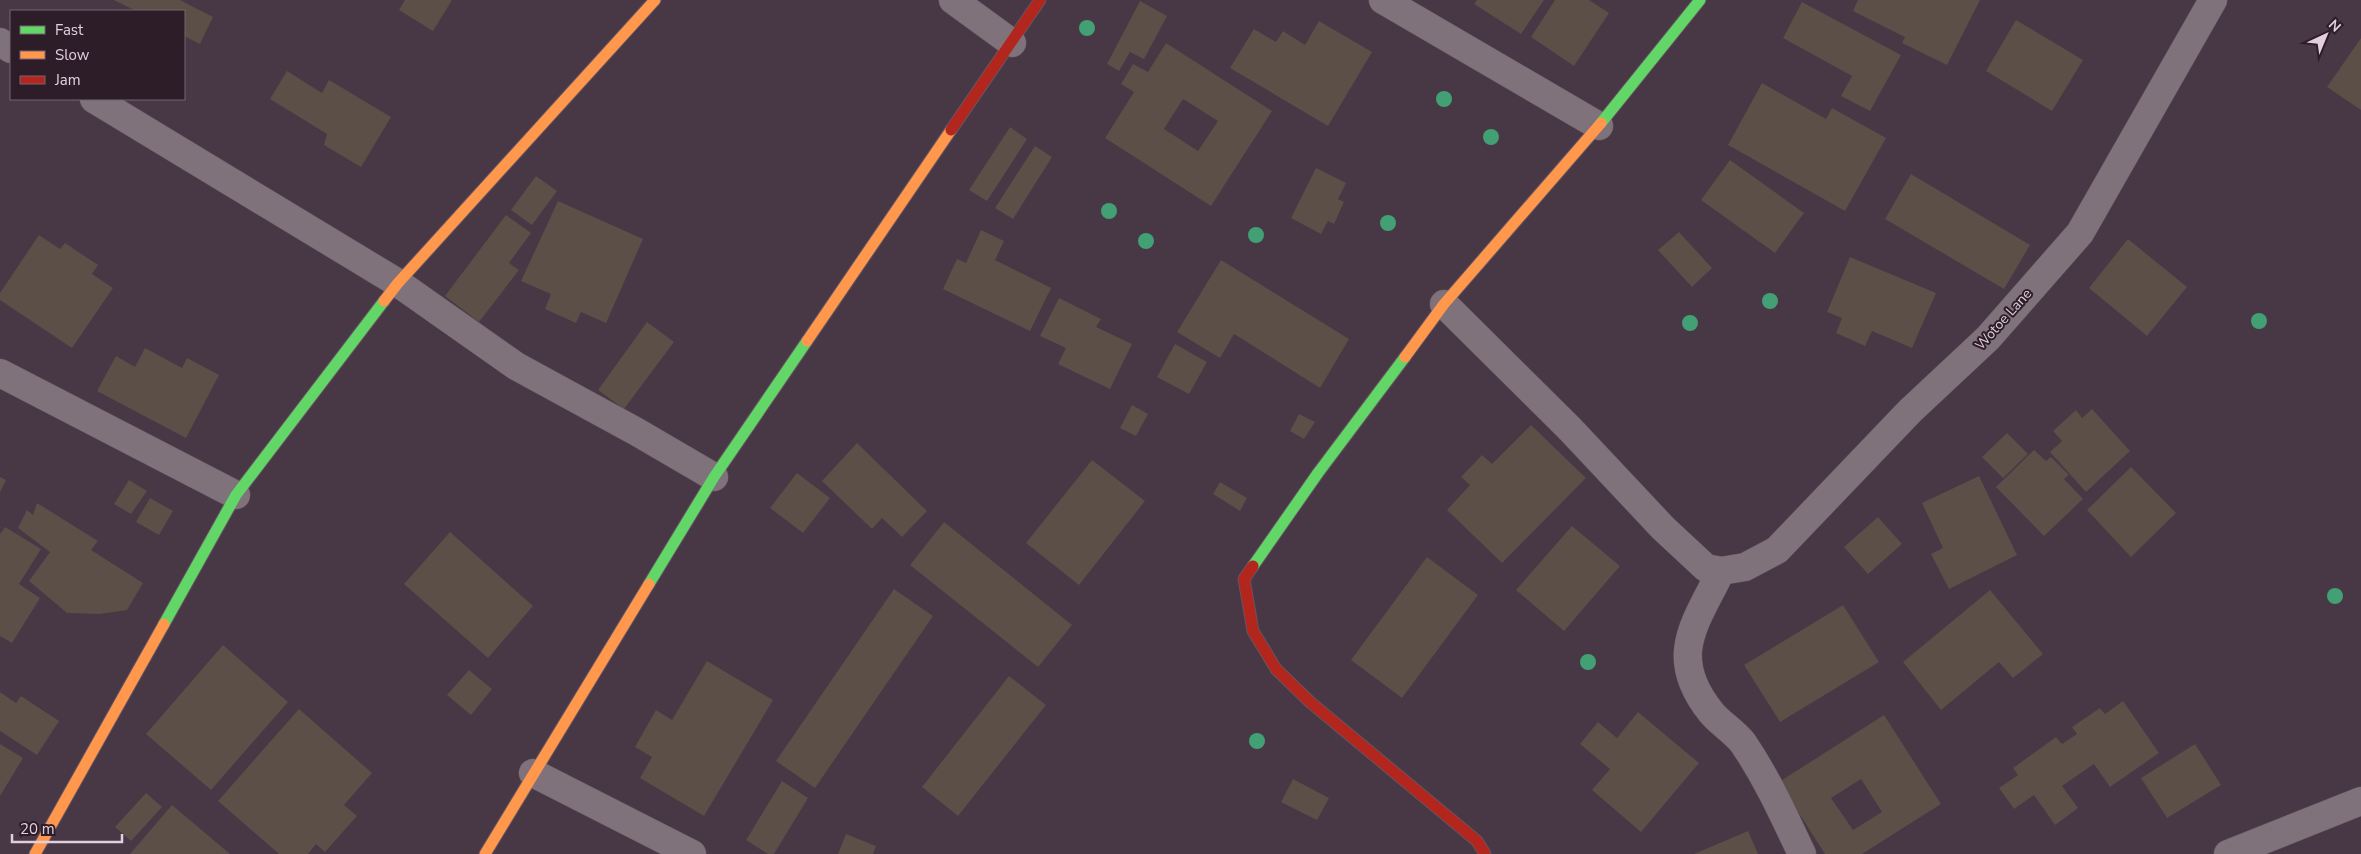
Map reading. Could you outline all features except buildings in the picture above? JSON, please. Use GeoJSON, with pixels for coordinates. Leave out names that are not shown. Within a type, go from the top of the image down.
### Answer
{"type":"FeatureCollection","features":[{"type":"Feature","properties":{"kind":"street"},"geometry":{"type":"LineString","coordinates":[[35,854],[236,495],[398,283],[655,0]]}},
{"type":"Feature","properties":{"kind":"street"},"geometry":{"type":"LineString","coordinates":[[953,0],[1012,43]]}},
{"type":"Feature","properties":{"kind":"street"},"geometry":{"type":"LineString","coordinates":[[485,854],[714,477],[1040,0]]}},
{"type":"Feature","properties":{"kind":"street"},"geometry":{"type":"LineString","coordinates":[[1383,0],[1599,126]]}},
{"type":"Feature","properties":{"kind":"street"},"geometry":{"type":"LineString","coordinates":[[1485,854],[1477,841],[1310,702],[1276,669],[1253,631],[1244,579],[1318,473],[1444,304],[1599,126],[1700,0]]}},
{"type":"Feature","properties":{"kind":"street","name":"Wotoe Lane"},"geometry":{"type":"LineString","coordinates":[[1721,571],[1745,567],[1777,550],[1910,411],[1988,338],[2080,233],[2213,0]]}},
{"type":"Feature","properties":{"kind":"street"},"geometry":{"type":"LineString","coordinates":[[96,100],[398,283],[516,366],[637,432],[714,477]]}},
{"type":"Feature","properties":{"kind":"street"},"geometry":{"type":"LineString","coordinates":[[1444,304],[1570,429],[1662,528],[1706,568],[1721,571],[1688,638],[1687,663],[1694,685],[1710,712],[1741,740],[1765,776],[1802,854]]}},
{"type":"Feature","properties":{"kind":"street"},"geometry":{"type":"LineString","coordinates":[[0,373],[236,495]]}},
{"type":"Feature","properties":{"kind":"street"},"geometry":{"type":"LineString","coordinates":[[533,773],[692,854]]}},
{"type":"Feature","properties":{"kind":"street"},"geometry":{"type":"LineString","coordinates":[[2228,854],[2361,801]]}},
{"type":"Feature","properties":{"kind":"traffic: fast"},"geometry":{"type":"LineString","coordinates":[[1601,123],[1700,0]]}},
{"type":"Feature","properties":{"kind":"traffic: fast"},"geometry":{"type":"LineString","coordinates":[[164,624],[236,495],[384,301]]}},
{"type":"Feature","properties":{"kind":"traffic: fast"},"geometry":{"type":"LineString","coordinates":[[649,584],[714,477],[807,341]]}},
{"type":"Feature","properties":{"kind":"traffic: fast"},"geometry":{"type":"LineString","coordinates":[[1253,566],[1318,473],[1405,357]]}},
{"type":"Feature","properties":{"kind":"traffic: slow"},"geometry":{"type":"LineString","coordinates":[[384,301],[398,283],[655,0]]}},
{"type":"Feature","properties":{"kind":"traffic: slow"},"geometry":{"type":"LineString","coordinates":[[1405,357],[1444,304],[1601,123]]}},
{"type":"Feature","properties":{"kind":"traffic: slow"},"geometry":{"type":"LineString","coordinates":[[807,341],[951,130]]}},
{"type":"Feature","properties":{"kind":"traffic: slow"},"geometry":{"type":"LineString","coordinates":[[485,854],[649,584]]}},
{"type":"Feature","properties":{"kind":"traffic: slow"},"geometry":{"type":"LineString","coordinates":[[35,854],[164,624]]}},
{"type":"Feature","properties":{"kind":"traffic: jam"},"geometry":{"type":"LineString","coordinates":[[951,130],[1040,0]]}},
{"type":"Feature","properties":{"kind":"traffic: jam"},"geometry":{"type":"LineString","coordinates":[[1253,566],[1244,579],[1253,631],[1276,669],[1310,702],[1477,841],[1485,854]]}}]}
